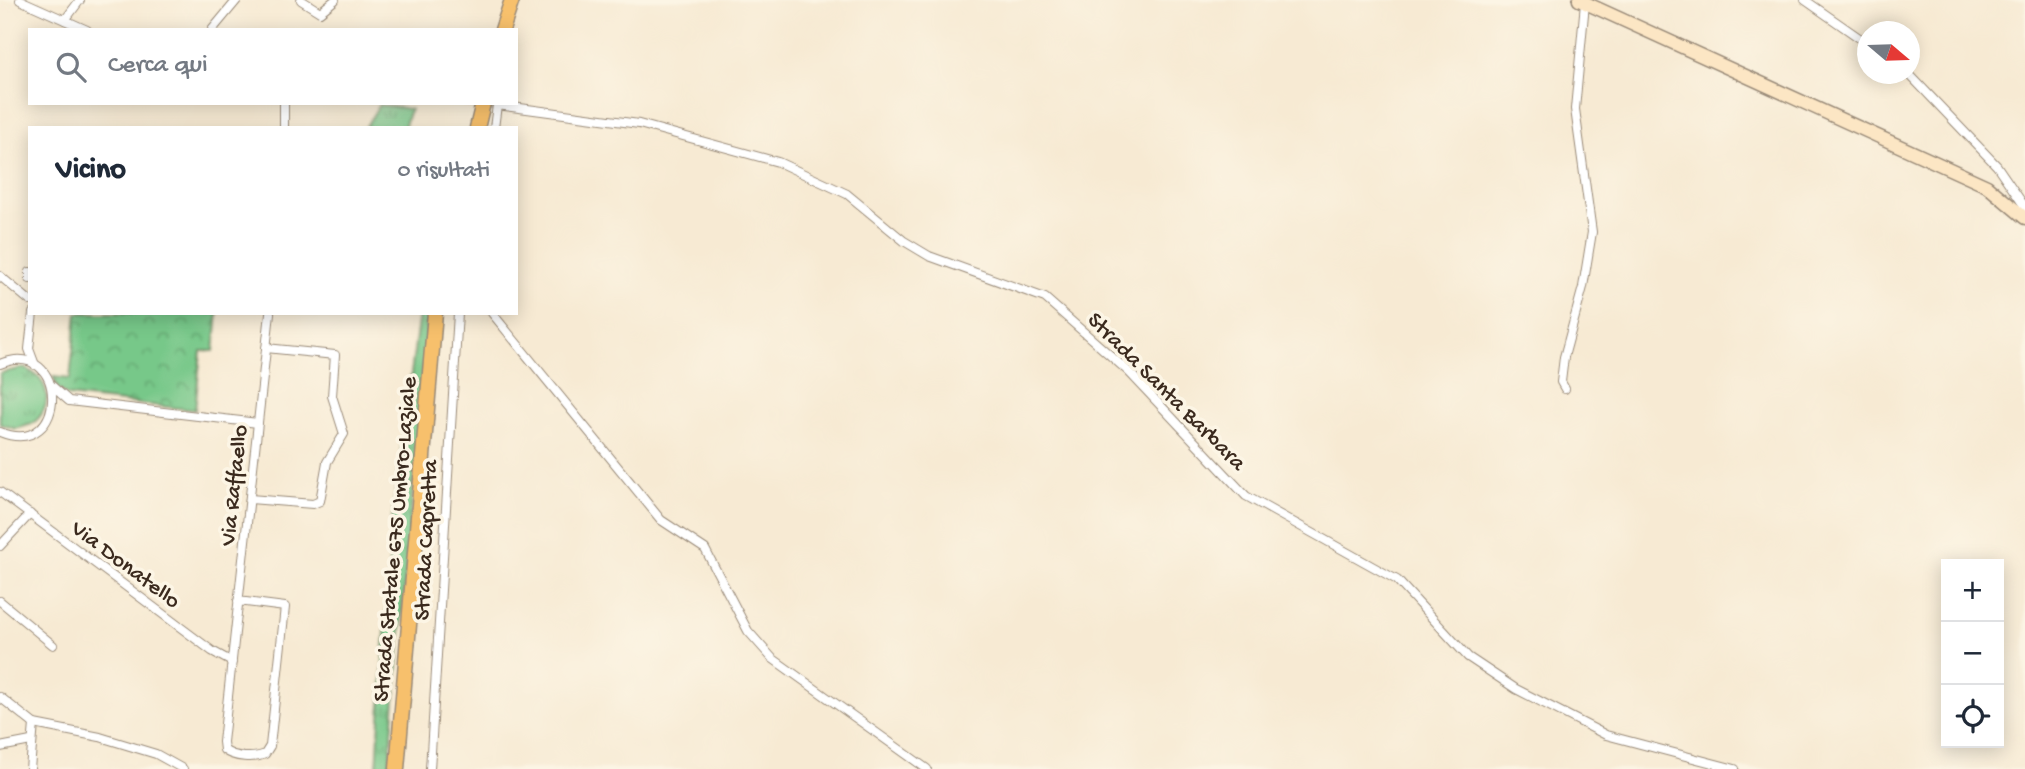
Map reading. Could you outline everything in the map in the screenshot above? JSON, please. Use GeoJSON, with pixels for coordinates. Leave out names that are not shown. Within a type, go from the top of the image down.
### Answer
{"type":"FeatureCollection","features":[{"type":"Feature","properties":{"kind":"highway"},"geometry":{"type":"LineString","coordinates":[[493,28],[502,0]]}},
{"type":"Feature","properties":{"kind":"highway"},"geometry":{"type":"LineString","coordinates":[[503,28],[512,0]]}},
{"type":"Feature","properties":{"kind":"highway"},"geometry":{"type":"LineString","coordinates":[[467,126],[473,105]]}},
{"type":"Feature","properties":{"kind":"highway"},"geometry":{"type":"LineString","coordinates":[[478,126],[489,105]]}},
{"type":"Feature","properties":{"kind":"highway","name":"Strada Statale 675 Umbro-Laziale"},"geometry":{"type":"LineString","coordinates":[[397,769],[435,315]]}},
{"type":"Feature","properties":{"kind":"highway","name":"Strada Statale 675 Umbro-Laziale"},"geometry":{"type":"LineString","coordinates":[[406,769],[444,315]]}},
{"type":"Feature","properties":{"kind":"main road"},"geometry":{"type":"LineString","coordinates":[[1582,1],[1987,186],[2025,218]]}},
{"type":"Feature","properties":{"kind":"street"},"geometry":{"type":"LineString","coordinates":[[20,0],[83,28]]}},
{"type":"Feature","properties":{"kind":"street"},"geometry":{"type":"LineString","coordinates":[[65,20],[80,0]]}},
{"type":"Feature","properties":{"kind":"street"},"geometry":{"type":"LineString","coordinates":[[214,28],[237,0]]}},
{"type":"Feature","properties":{"kind":"street"},"geometry":{"type":"LineString","coordinates":[[301,0],[320,12],[335,0]]}},
{"type":"Feature","properties":{"kind":"street"},"geometry":{"type":"LineString","coordinates":[[1805,0],[1857,37]]}},
{"type":"Feature","properties":{"kind":"street"},"geometry":{"type":"LineString","coordinates":[[1565,389],[1560,382],[1563,357],[1583,287],[1591,232],[1575,108],[1582,1]]}},
{"type":"Feature","properties":{"kind":"street"},"geometry":{"type":"LineString","coordinates":[[1919,84],[1997,166],[2025,207]]}},
{"type":"Feature","properties":{"kind":"street"},"geometry":{"type":"LineString","coordinates":[[284,105],[284,126]]}},
{"type":"Feature","properties":{"kind":"street"},"geometry":{"type":"LineString","coordinates":[[490,105],[494,126]]}},
{"type":"Feature","properties":{"kind":"street","name":"Strada Santa Barbara"},"geometry":{"type":"LineString","coordinates":[[497,105],[639,124],[778,163],[848,194],[904,240],[929,256],[1045,298],[1129,372],[1246,496],[1397,580],[1468,657],[1516,689],[1606,735],[1735,769]]}},
{"type":"Feature","properties":{"kind":"street"},"geometry":{"type":"LineString","coordinates":[[0,276],[28,299]]}},
{"type":"Feature","properties":{"kind":"street"},"geometry":{"type":"LineString","coordinates":[[33,315],[29,344],[36,366],[69,401],[258,423]]}},
{"type":"Feature","properties":{"kind":"street","name":"Via Raffaello"},"geometry":{"type":"LineString","coordinates":[[238,601],[285,607],[270,746],[265,754],[258,757],[230,754],[225,750],[238,601],[270,315]]}},
{"type":"Feature","properties":{"kind":"street","name":"Strada Capretta"},"geometry":{"type":"LineString","coordinates":[[430,769],[458,315]]}},
{"type":"Feature","properties":{"kind":"street"},"geometry":{"type":"LineString","coordinates":[[494,315],[661,520],[705,549],[748,631],[772,658],[927,769]]}},
{"type":"Feature","properties":{"kind":"street"},"geometry":{"type":"LineString","coordinates":[[0,364],[21,356],[29,344]]}},
{"type":"Feature","properties":{"kind":"street"},"geometry":{"type":"LineString","coordinates":[[250,499],[313,504],[320,501],[327,462],[344,434],[332,396],[335,355],[266,348]]}},
{"type":"Feature","properties":{"kind":"street"},"geometry":{"type":"LineString","coordinates":[[10,361],[36,366]]}},
{"type":"Feature","properties":{"kind":"street"},"geometry":{"type":"LineString","coordinates":[[1,433],[29,433],[45,423],[51,411],[52,386]]}},
{"type":"Feature","properties":{"kind":"street"},"geometry":{"type":"LineString","coordinates":[[51,411],[69,401]]}},
{"type":"Feature","properties":{"kind":"street","name":"Via Donatello"},"geometry":{"type":"LineString","coordinates":[[0,492],[212,651],[232,662]]}},
{"type":"Feature","properties":{"kind":"street"},"geometry":{"type":"LineString","coordinates":[[0,545],[30,514]]}},
{"type":"Feature","properties":{"kind":"street"},"geometry":{"type":"LineString","coordinates":[[0,601],[54,645]]}},
{"type":"Feature","properties":{"kind":"street"},"geometry":{"type":"LineString","coordinates":[[0,697],[34,724],[100,737],[156,754],[183,769]]}},
{"type":"Feature","properties":{"kind":"street"},"geometry":{"type":"LineString","coordinates":[[30,769],[34,724]]}},
{"type":"Feature","properties":{"kind":"street"},"geometry":{"type":"LineString","coordinates":[[0,747],[31,741]]}},
{"type":"Feature","properties":{"kind":"green space"},"geometry":{"type":"Polygon","coordinates":[[[379,105],[410,109],[405,126],[366,126],[379,105]]]}},
{"type":"Feature","properties":{"kind":"green space"},"geometry":{"type":"Polygon","coordinates":[[[77,315],[218,315],[214,351],[201,351],[195,410],[68,396],[58,389],[53,377],[70,379],[77,315]]]}},
{"type":"Feature","properties":{"kind":"green space"},"geometry":{"type":"Polygon","coordinates":[[[419,315],[428,315],[389,769],[377,769],[392,519],[419,315]]]}},
{"type":"Feature","properties":{"kind":"green space"},"geometry":{"type":"Polygon","coordinates":[[[23,368],[32,372],[44,385],[46,401],[44,409],[32,424],[16,429],[0,424],[0,373],[23,368]]]}}]}
